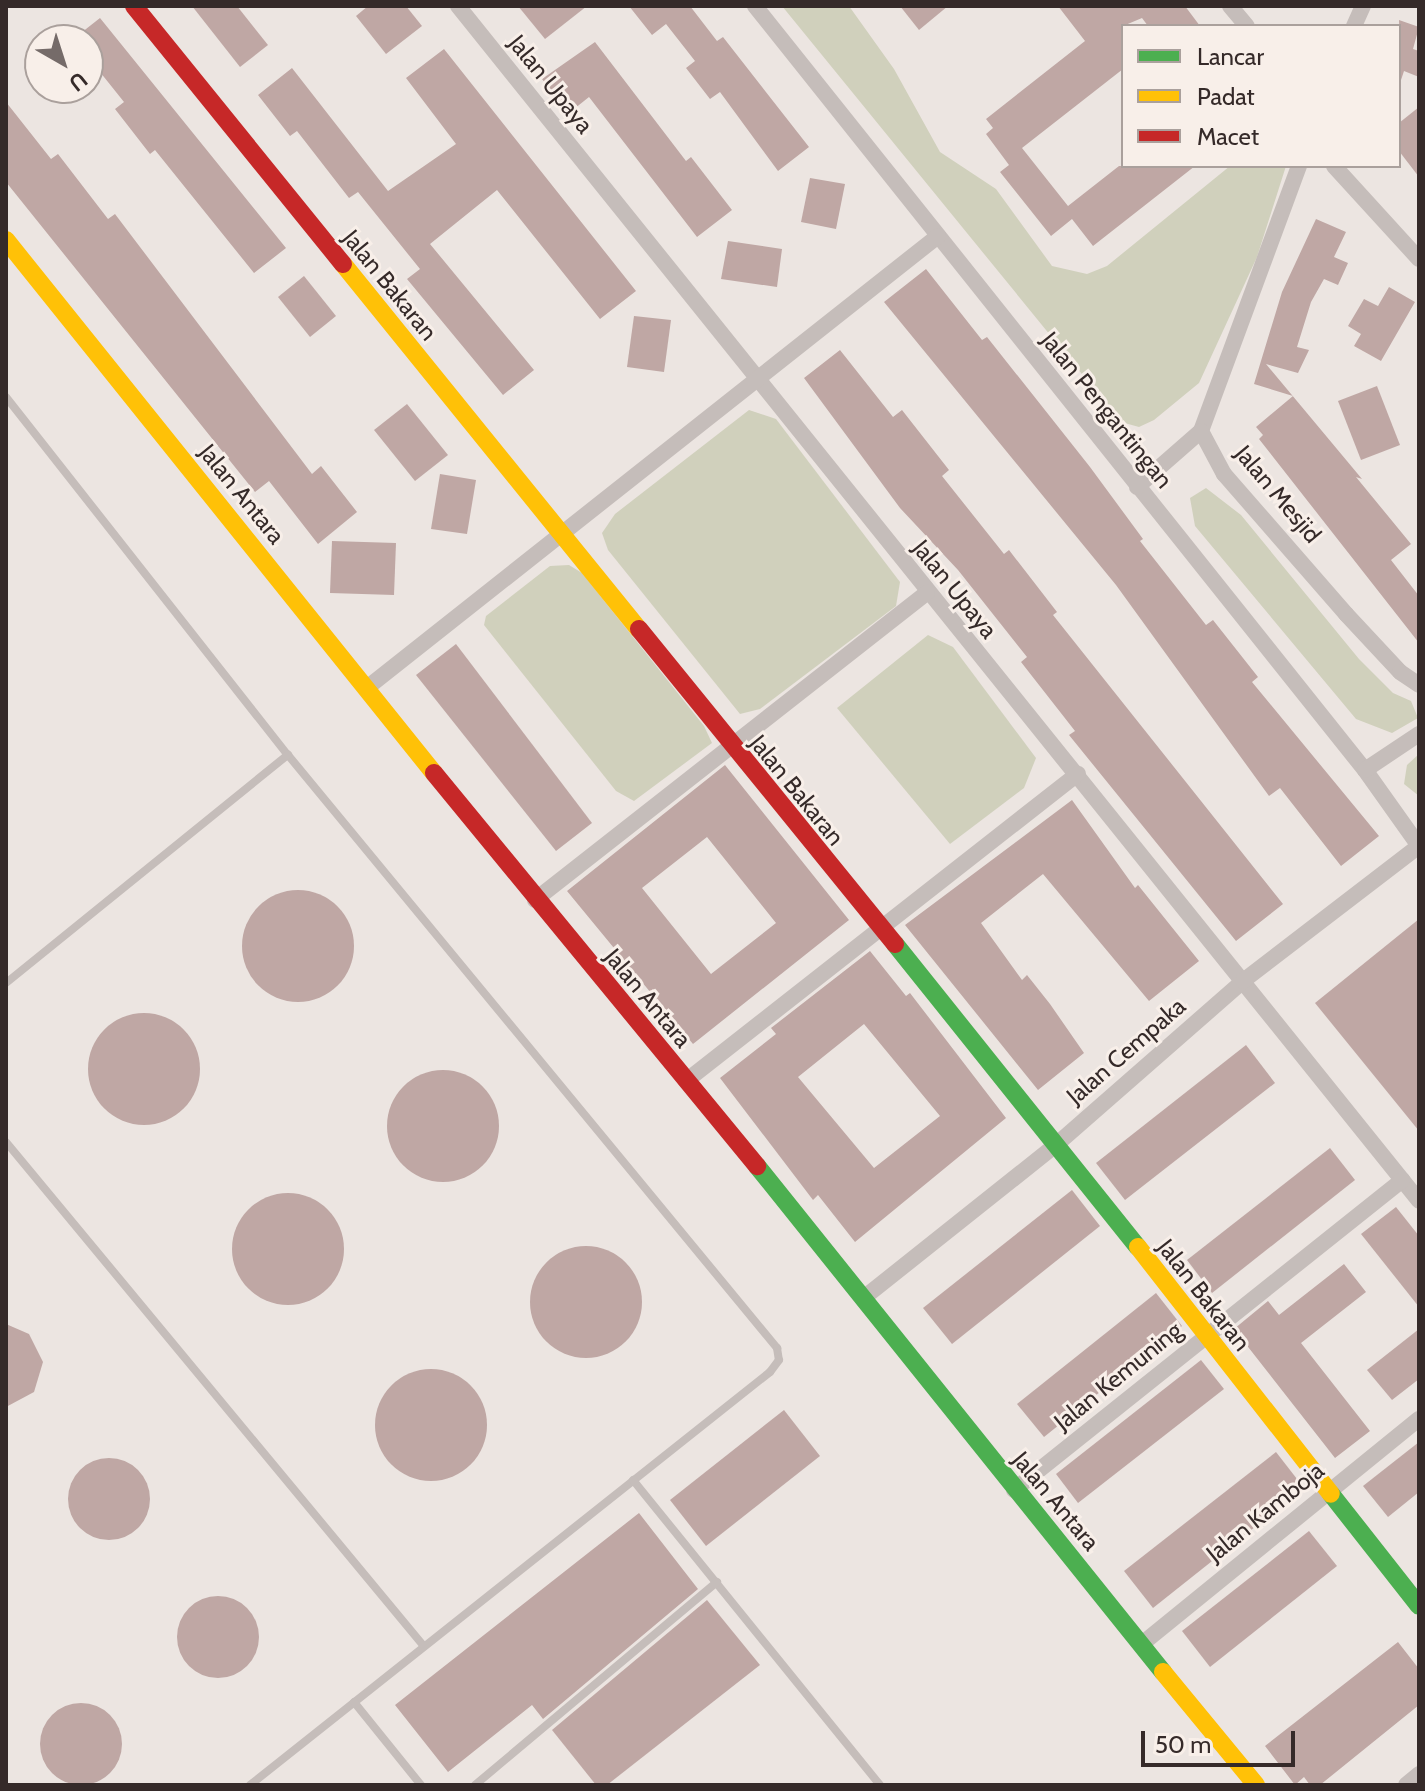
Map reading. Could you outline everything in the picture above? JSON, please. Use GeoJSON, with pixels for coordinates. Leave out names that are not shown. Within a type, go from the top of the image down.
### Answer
{"type":"FeatureCollection","features":[{"type":"Feature","properties":{"kind":"street","name":"Jalan Bakaran"},"geometry":{"type":"LineString","coordinates":[[134,6],[878,930],[1057,1144],[1419,1606]]}},
{"type":"Feature","properties":{"kind":"street","name":"Jalan Upaya"},"geometry":{"type":"LineString","coordinates":[[458,6],[1419,1201]]}},
{"type":"Feature","properties":{"kind":"street","name":"Jalan Pengantingan"},"geometry":{"type":"LineString","coordinates":[[755,6],[1365,770],[1419,846]]}},
{"type":"Feature","properties":{"kind":"street"},"geometry":{"type":"LineString","coordinates":[[1230,6],[1245,24]]}},
{"type":"Feature","properties":{"kind":"street"},"geometry":{"type":"LineString","coordinates":[[1137,487],[1201,431],[1298,168]]}},
{"type":"Feature","properties":{"kind":"street"},"geometry":{"type":"LineString","coordinates":[[1336,168],[1419,259]]}},
{"type":"Feature","properties":{"kind":"street"},"geometry":{"type":"LineString","coordinates":[[368,687],[754,377],[938,236]]}},
{"type":"Feature","properties":{"kind":"street","name":"Jalan Antara"},"geometry":{"type":"LineString","coordinates":[[6,240],[368,687],[535,900],[866,1296],[1014,1490],[1143,1643],[1256,1785]]}},
{"type":"Feature","properties":{"kind":"street","name":"Jalan Mesjid"},"geometry":{"type":"LineString","coordinates":[[1201,431],[1224,474],[1346,614],[1400,672],[1419,685]]}},
{"type":"Feature","properties":{"kind":"street"},"geometry":{"type":"LineString","coordinates":[[535,900],[927,593]]}},
{"type":"Feature","properties":{"kind":"street"},"geometry":{"type":"LineString","coordinates":[[1365,770],[1419,734]]}},
{"type":"Feature","properties":{"kind":"street"},"geometry":{"type":"LineString","coordinates":[[686,1081],[1078,774]]}},
{"type":"Feature","properties":{"kind":"street","name":"Jalan Cempaka"},"geometry":{"type":"LineString","coordinates":[[866,1296],[1057,1144],[1243,981],[1419,846]]}},
{"type":"Feature","properties":{"kind":"street","name":"Jalan Kemuning"},"geometry":{"type":"LineString","coordinates":[[1014,1490],[1402,1180]]}},
{"type":"Feature","properties":{"kind":"street","name":"Jalan Kamboja"},"geometry":{"type":"LineString","coordinates":[[1143,1643],[1419,1419]]}},
{"type":"Feature","properties":{"kind":"street"},"geometry":{"type":"LineString","coordinates":[[1406,1785],[1419,1774]]}},
{"type":"Feature","properties":{"kind":"lane"},"geometry":{"type":"LineString","coordinates":[[6,397],[288,755],[777,1348],[779,1360],[770,1372],[422,1644],[262,1782],[250,1785]]}},
{"type":"Feature","properties":{"kind":"lane"},"geometry":{"type":"LineString","coordinates":[[6,983],[288,755]]}},
{"type":"Feature","properties":{"kind":"lane"},"geometry":{"type":"LineString","coordinates":[[6,1142],[422,1644]]}},
{"type":"Feature","properties":{"kind":"lane"},"geometry":{"type":"LineString","coordinates":[[633,1480],[880,1785]]}},
{"type":"Feature","properties":{"kind":"lane"},"geometry":{"type":"LineString","coordinates":[[475,1785],[717,1582]]}},
{"type":"Feature","properties":{"kind":"lane"},"geometry":{"type":"LineString","coordinates":[[354,1702],[421,1785]]}},
{"type":"Feature","properties":{"kind":"green space"},"geometry":{"type":"Polygon","coordinates":[[[782,6],[849,6],[894,69],[940,152],[996,189],[1052,266],[1087,274],[1107,266],[1228,168],[1285,168],[1257,257],[1199,383],[1154,420],[1139,427],[1121,422],[782,6]]]}},
{"type":"Feature","properties":{"kind":"green space"},"geometry":{"type":"Polygon","coordinates":[[[749,410],[776,419],[900,582],[896,606],[760,709],[740,714],[608,550],[602,533],[615,514],[749,410]]]}},
{"type":"Feature","properties":{"kind":"green space"},"geometry":{"type":"Polygon","coordinates":[[[1206,488],[1241,515],[1359,659],[1393,693],[1411,701],[1418,718],[1392,733],[1356,719],[1195,526],[1190,498],[1206,488]]]}},
{"type":"Feature","properties":{"kind":"green space"},"geometry":{"type":"Polygon","coordinates":[[[569,565],[582,573],[704,726],[712,743],[634,801],[616,791],[484,625],[486,616],[550,566],[569,565]]]}},
{"type":"Feature","properties":{"kind":"green space"},"geometry":{"type":"Polygon","coordinates":[[[928,635],[953,647],[1036,758],[1024,788],[950,844],[837,708],[928,635]]]}},
{"type":"Feature","properties":{"kind":"green space"},"geometry":{"type":"Polygon","coordinates":[[[1419,754],[1419,796],[1404,784],[1407,765],[1419,754]]]}},
{"type":"Feature","properties":{"kind":"building"},"geometry":{"type":"Polygon","coordinates":[[[192,6],[237,6],[268,45],[240,67],[192,6]]]}},
{"type":"Feature","properties":{"kind":"building"},"geometry":{"type":"Polygon","coordinates":[[[368,6],[406,6],[422,26],[386,54],[356,16],[368,6]]]}},
{"type":"Feature","properties":{"kind":"building"},"geometry":{"type":"Polygon","coordinates":[[[518,6],[587,6],[545,39],[518,6]]]}},
{"type":"Feature","properties":{"kind":"building"},"geometry":{"type":"Polygon","coordinates":[[[629,6],[690,6],[717,41],[723,37],[809,147],[778,171],[720,92],[710,99],[686,68],[695,61],[666,24],[652,35],[629,6]]]}},
{"type":"Feature","properties":{"kind":"building"},"geometry":{"type":"Polygon","coordinates":[[[900,6],[948,6],[919,30],[900,6]]]}},
{"type":"Feature","properties":{"kind":"building"},"geometry":{"type":"Polygon","coordinates":[[[1058,6],[1185,6],[1198,24],[1146,24],[1142,18],[1121,24],[1121,71],[1022,148],[1068,206],[1119,166],[1192,168],[1093,246],[1072,219],[1051,236],[1000,172],[1009,165],[986,134],[993,128],[986,119],[1085,41],[1058,6]]]}},
{"type":"Feature","properties":{"kind":"building"},"geometry":{"type":"Polygon","coordinates":[[[100,18],[286,248],[254,273],[155,150],[150,154],[115,109],[124,102],[104,77],[104,24],[92,24],[100,18]]]}},
{"type":"Feature","properties":{"kind":"building"},"geometry":{"type":"Polygon","coordinates":[[[1399,20],[1419,27],[1413,49],[1419,51],[1419,77],[1404,71],[1401,80],[1399,20]]]}},
{"type":"Feature","properties":{"kind":"building"},"geometry":{"type":"Polygon","coordinates":[[[595,42],[686,161],[691,157],[732,210],[697,237],[589,97],[569,113],[542,79],[595,42]]]}},
{"type":"Feature","properties":{"kind":"building"},"geometry":{"type":"Polygon","coordinates":[[[444,49],[636,291],[600,319],[497,190],[430,244],[534,370],[503,395],[407,279],[420,269],[358,192],[349,198],[297,131],[290,136],[258,95],[292,68],[388,191],[456,144],[406,78],[444,49]]]}},
{"type":"Feature","properties":{"kind":"building"},"geometry":{"type":"Polygon","coordinates":[[[6,102],[51,159],[58,154],[108,219],[115,214],[312,474],[321,466],[357,512],[318,544],[269,481],[255,492],[6,182],[6,102]]]}},
{"type":"Feature","properties":{"kind":"building"},"geometry":{"type":"Polygon","coordinates":[[[1419,107],[1419,177],[1401,154],[1401,121],[1419,107]]]}},
{"type":"Feature","properties":{"kind":"building"},"geometry":{"type":"Polygon","coordinates":[[[810,178],[845,184],[836,229],[801,222],[810,178]]]}},
{"type":"Feature","properties":{"kind":"building"},"geometry":{"type":"Polygon","coordinates":[[[1316,219],[1346,232],[1334,257],[1348,263],[1338,285],[1324,279],[1311,302],[1297,347],[1309,350],[1298,373],[1266,364],[1293,396],[1254,384],[1282,292],[1316,219]]]}},
{"type":"Feature","properties":{"kind":"building"},"geometry":{"type":"Polygon","coordinates":[[[728,241],[782,249],[777,287],[721,279],[728,241]]]}},
{"type":"Feature","properties":{"kind":"building"},"geometry":{"type":"Polygon","coordinates":[[[926,269],[982,340],[987,337],[1090,467],[1143,539],[1140,541],[1206,625],[1213,620],[1258,677],[1252,682],[1379,836],[1341,866],[1280,788],[1269,796],[1116,585],[884,302],[926,269]]]}},
{"type":"Feature","properties":{"kind":"building"},"geometry":{"type":"Polygon","coordinates":[[[304,276],[336,316],[310,337],[278,297],[304,276]]]}},
{"type":"Feature","properties":{"kind":"building"},"geometry":{"type":"Polygon","coordinates":[[[1389,287],[1415,302],[1381,361],[1354,346],[1361,334],[1348,326],[1364,299],[1378,306],[1389,287]]]}},
{"type":"Feature","properties":{"kind":"building"},"geometry":{"type":"Polygon","coordinates":[[[634,316],[671,320],[664,372],[627,367],[634,316]]]}},
{"type":"Feature","properties":{"kind":"building"},"geometry":{"type":"Polygon","coordinates":[[[840,350],[893,417],[902,410],[949,470],[942,476],[1004,554],[1009,550],[1057,612],[1053,615],[1283,904],[1236,941],[1069,735],[1075,731],[1021,662],[1027,657],[958,570],[900,508],[804,378],[840,350]]]}},
{"type":"Feature","properties":{"kind":"building"},"geometry":{"type":"Polygon","coordinates":[[[1377,386],[1400,445],[1361,460],[1338,401],[1377,386]]]}},
{"type":"Feature","properties":{"kind":"building"},"geometry":{"type":"Polygon","coordinates":[[[1293,396],[1411,544],[1391,560],[1419,596],[1419,643],[1259,439],[1263,435],[1256,427],[1293,396]]]}},
{"type":"Feature","properties":{"kind":"building"},"geometry":{"type":"Polygon","coordinates":[[[407,404],[448,455],[415,481],[374,430],[407,404]]]}},
{"type":"Feature","properties":{"kind":"building"},"geometry":{"type":"Polygon","coordinates":[[[440,474],[476,480],[467,534],[431,529],[440,474]]]}},
{"type":"Feature","properties":{"kind":"building"},"geometry":{"type":"Polygon","coordinates":[[[332,541],[396,543],[394,595],[330,593],[332,541]]]}},
{"type":"Feature","properties":{"kind":"building"},"geometry":{"type":"Polygon","coordinates":[[[456,644],[592,823],[556,851],[416,675],[456,644]]]}},
{"type":"Feature","properties":{"kind":"building"},"geometry":{"type":"Polygon","coordinates":[[[725,765],[849,920],[693,1044],[567,891],[725,765]],[[707,837],[642,888],[711,974],[776,923],[707,837]]]}},
{"type":"Feature","properties":{"kind":"building"},"geometry":{"type":"Polygon","coordinates":[[[1072,800],[1135,888],[1138,885],[1199,961],[1149,1001],[1043,874],[981,923],[1022,980],[1027,975],[1050,1004],[1084,1053],[1038,1090],[905,925],[1072,800]]]}},
{"type":"Feature","properties":{"kind":"building"},"geometry":{"type":"Polygon","coordinates":[[[298,890],[319,894],[337,907],[350,925],[354,946],[350,967],[337,985],[319,998],[298,1002],[277,998],[259,985],[246,967],[242,946],[246,925],[259,907],[277,894],[298,890]]]}},
{"type":"Feature","properties":{"kind":"building"},"geometry":{"type":"Polygon","coordinates":[[[1419,919],[1419,1131],[1315,1003],[1419,919]]]}},
{"type":"Feature","properties":{"kind":"building"},"geometry":{"type":"Polygon","coordinates":[[[870,951],[906,996],[910,993],[1006,1118],[855,1242],[818,1195],[813,1200],[720,1078],[776,1034],[771,1028],[870,951]],[[864,1024],[798,1077],[874,1168],[940,1116],[864,1024]]]}},
{"type":"Feature","properties":{"kind":"building"},"geometry":{"type":"Polygon","coordinates":[[[144,1013],[165,1017],[184,1029],[196,1048],[200,1069],[196,1090],[184,1109],[165,1121],[144,1125],[123,1121],[104,1109],[92,1090],[88,1069],[92,1048],[104,1029],[123,1017],[144,1013]]]}},
{"type":"Feature","properties":{"kind":"building"},"geometry":{"type":"Polygon","coordinates":[[[1246,1045],[1275,1083],[1125,1200],[1096,1163],[1246,1045]]]}},
{"type":"Feature","properties":{"kind":"building"},"geometry":{"type":"Polygon","coordinates":[[[443,1070],[464,1074],[483,1086],[495,1105],[499,1126],[495,1147],[483,1166],[464,1178],[443,1182],[422,1178],[403,1166],[391,1147],[387,1126],[391,1105],[403,1086],[422,1074],[443,1070]]]}},
{"type":"Feature","properties":{"kind":"building"},"geometry":{"type":"Polygon","coordinates":[[[1330,1148],[1355,1180],[1212,1293],[1187,1260],[1330,1148]]]}},
{"type":"Feature","properties":{"kind":"building"},"geometry":{"type":"Polygon","coordinates":[[[1072,1190],[1100,1226],[952,1344],[923,1308],[1072,1190]]]}},
{"type":"Feature","properties":{"kind":"building"},"geometry":{"type":"Polygon","coordinates":[[[288,1193],[309,1197],[327,1210],[340,1228],[344,1249],[340,1270],[327,1288],[309,1301],[288,1305],[267,1301],[249,1288],[236,1270],[232,1249],[236,1228],[249,1210],[267,1197],[288,1193]]]}},
{"type":"Feature","properties":{"kind":"building"},"geometry":{"type":"Polygon","coordinates":[[[1396,1207],[1419,1236],[1419,1307],[1361,1234],[1396,1207]]]}},
{"type":"Feature","properties":{"kind":"building"},"geometry":{"type":"Polygon","coordinates":[[[586,1246],[607,1250],[626,1262],[638,1281],[642,1302],[638,1323],[626,1342],[607,1354],[586,1358],[565,1354],[546,1342],[534,1323],[530,1302],[534,1281],[546,1262],[565,1250],[586,1246]]]}},
{"type":"Feature","properties":{"kind":"building"},"geometry":{"type":"Polygon","coordinates":[[[1344,1264],[1366,1292],[1301,1343],[1370,1431],[1335,1458],[1234,1329],[1268,1301],[1279,1315],[1344,1264]]]}},
{"type":"Feature","properties":{"kind":"building"},"geometry":{"type":"Polygon","coordinates":[[[1156,1293],[1182,1326],[1044,1437],[1017,1404],[1156,1293]]]}},
{"type":"Feature","properties":{"kind":"building"},"geometry":{"type":"Polygon","coordinates":[[[6,1324],[29,1334],[43,1362],[34,1392],[6,1407],[6,1324]]]}},
{"type":"Feature","properties":{"kind":"building"},"geometry":{"type":"Polygon","coordinates":[[[1419,1329],[1419,1379],[1392,1400],[1367,1370],[1419,1329]]]}},
{"type":"Feature","properties":{"kind":"building"},"geometry":{"type":"Polygon","coordinates":[[[1201,1360],[1224,1389],[1078,1503],[1056,1474],[1201,1360]]]}},
{"type":"Feature","properties":{"kind":"building"},"geometry":{"type":"Polygon","coordinates":[[[431,1369],[452,1373],[470,1386],[483,1404],[487,1425],[483,1446],[470,1464],[452,1477],[431,1481],[410,1477],[392,1464],[379,1446],[375,1425],[379,1404],[392,1386],[410,1373],[431,1369]]]}},
{"type":"Feature","properties":{"kind":"building"},"geometry":{"type":"Polygon","coordinates":[[[784,1410],[820,1456],[706,1546],[670,1500],[784,1410]]]}},
{"type":"Feature","properties":{"kind":"building"},"geometry":{"type":"Polygon","coordinates":[[[1419,1442],[1419,1492],[1388,1517],[1363,1486],[1419,1442]]]}},
{"type":"Feature","properties":{"kind":"building"},"geometry":{"type":"Polygon","coordinates":[[[1276,1452],[1304,1488],[1153,1608],[1124,1571],[1276,1452]]]}},
{"type":"Feature","properties":{"kind":"building"},"geometry":{"type":"Polygon","coordinates":[[[109,1458],[125,1461],[138,1470],[147,1483],[150,1499],[147,1515],[138,1528],[125,1537],[109,1540],[93,1537],[80,1528],[71,1515],[68,1499],[71,1483],[80,1470],[93,1461],[109,1458]]]}},
{"type":"Feature","properties":{"kind":"building"},"geometry":{"type":"Polygon","coordinates":[[[639,1513],[698,1589],[543,1719],[532,1705],[448,1772],[395,1705],[639,1513]]]}},
{"type":"Feature","properties":{"kind":"building"},"geometry":{"type":"Polygon","coordinates":[[[1309,1531],[1337,1566],[1210,1667],[1182,1631],[1309,1531]]]}},
{"type":"Feature","properties":{"kind":"building"},"geometry":{"type":"Polygon","coordinates":[[[218,1596],[234,1599],[247,1608],[256,1621],[259,1637],[256,1653],[247,1666],[234,1675],[218,1678],[202,1675],[189,1666],[180,1653],[177,1637],[180,1621],[189,1608],[202,1599],[218,1596]]]}},
{"type":"Feature","properties":{"kind":"building"},"geometry":{"type":"Polygon","coordinates":[[[707,1600],[760,1665],[607,1785],[596,1785],[552,1730],[707,1600]]]}},
{"type":"Feature","properties":{"kind":"building"},"geometry":{"type":"Polygon","coordinates":[[[1398,1642],[1419,1669],[1419,1705],[1320,1785],[1310,1785],[1304,1777],[1295,1785],[1265,1746],[1398,1642]]]}},
{"type":"Feature","properties":{"kind":"building"},"geometry":{"type":"Polygon","coordinates":[[[81,1703],[97,1706],[110,1715],[119,1728],[122,1744],[119,1760],[110,1773],[97,1782],[81,1785],[65,1782],[52,1773],[43,1760],[40,1744],[43,1728],[52,1715],[65,1706],[81,1703]]]}},
{"type":"Feature","properties":{"kind":"traffic: fast"},"geometry":{"type":"LineString","coordinates":[[895,944],[1138,1247]]}},
{"type":"Feature","properties":{"kind":"traffic: fast"},"geometry":{"type":"LineString","coordinates":[[757,1166],[1163,1672]]}},
{"type":"Feature","properties":{"kind":"traffic: fast"},"geometry":{"type":"LineString","coordinates":[[1331,1494],[1419,1606]]}},
{"type":"Feature","properties":{"kind":"traffic: slow"},"geometry":{"type":"LineString","coordinates":[[6,240],[434,773]]}},
{"type":"Feature","properties":{"kind":"traffic: slow"},"geometry":{"type":"LineString","coordinates":[[343,264],[639,629]]}},
{"type":"Feature","properties":{"kind":"traffic: slow"},"geometry":{"type":"LineString","coordinates":[[1138,1247],[1331,1494]]}},
{"type":"Feature","properties":{"kind":"traffic: slow"},"geometry":{"type":"LineString","coordinates":[[1163,1672],[1256,1785]]}},
{"type":"Feature","properties":{"kind":"traffic: jam"},"geometry":{"type":"LineString","coordinates":[[134,6],[343,264]]}},
{"type":"Feature","properties":{"kind":"traffic: jam"},"geometry":{"type":"LineString","coordinates":[[639,629],[895,944]]}},
{"type":"Feature","properties":{"kind":"traffic: jam"},"geometry":{"type":"LineString","coordinates":[[434,773],[757,1166]]}}]}
